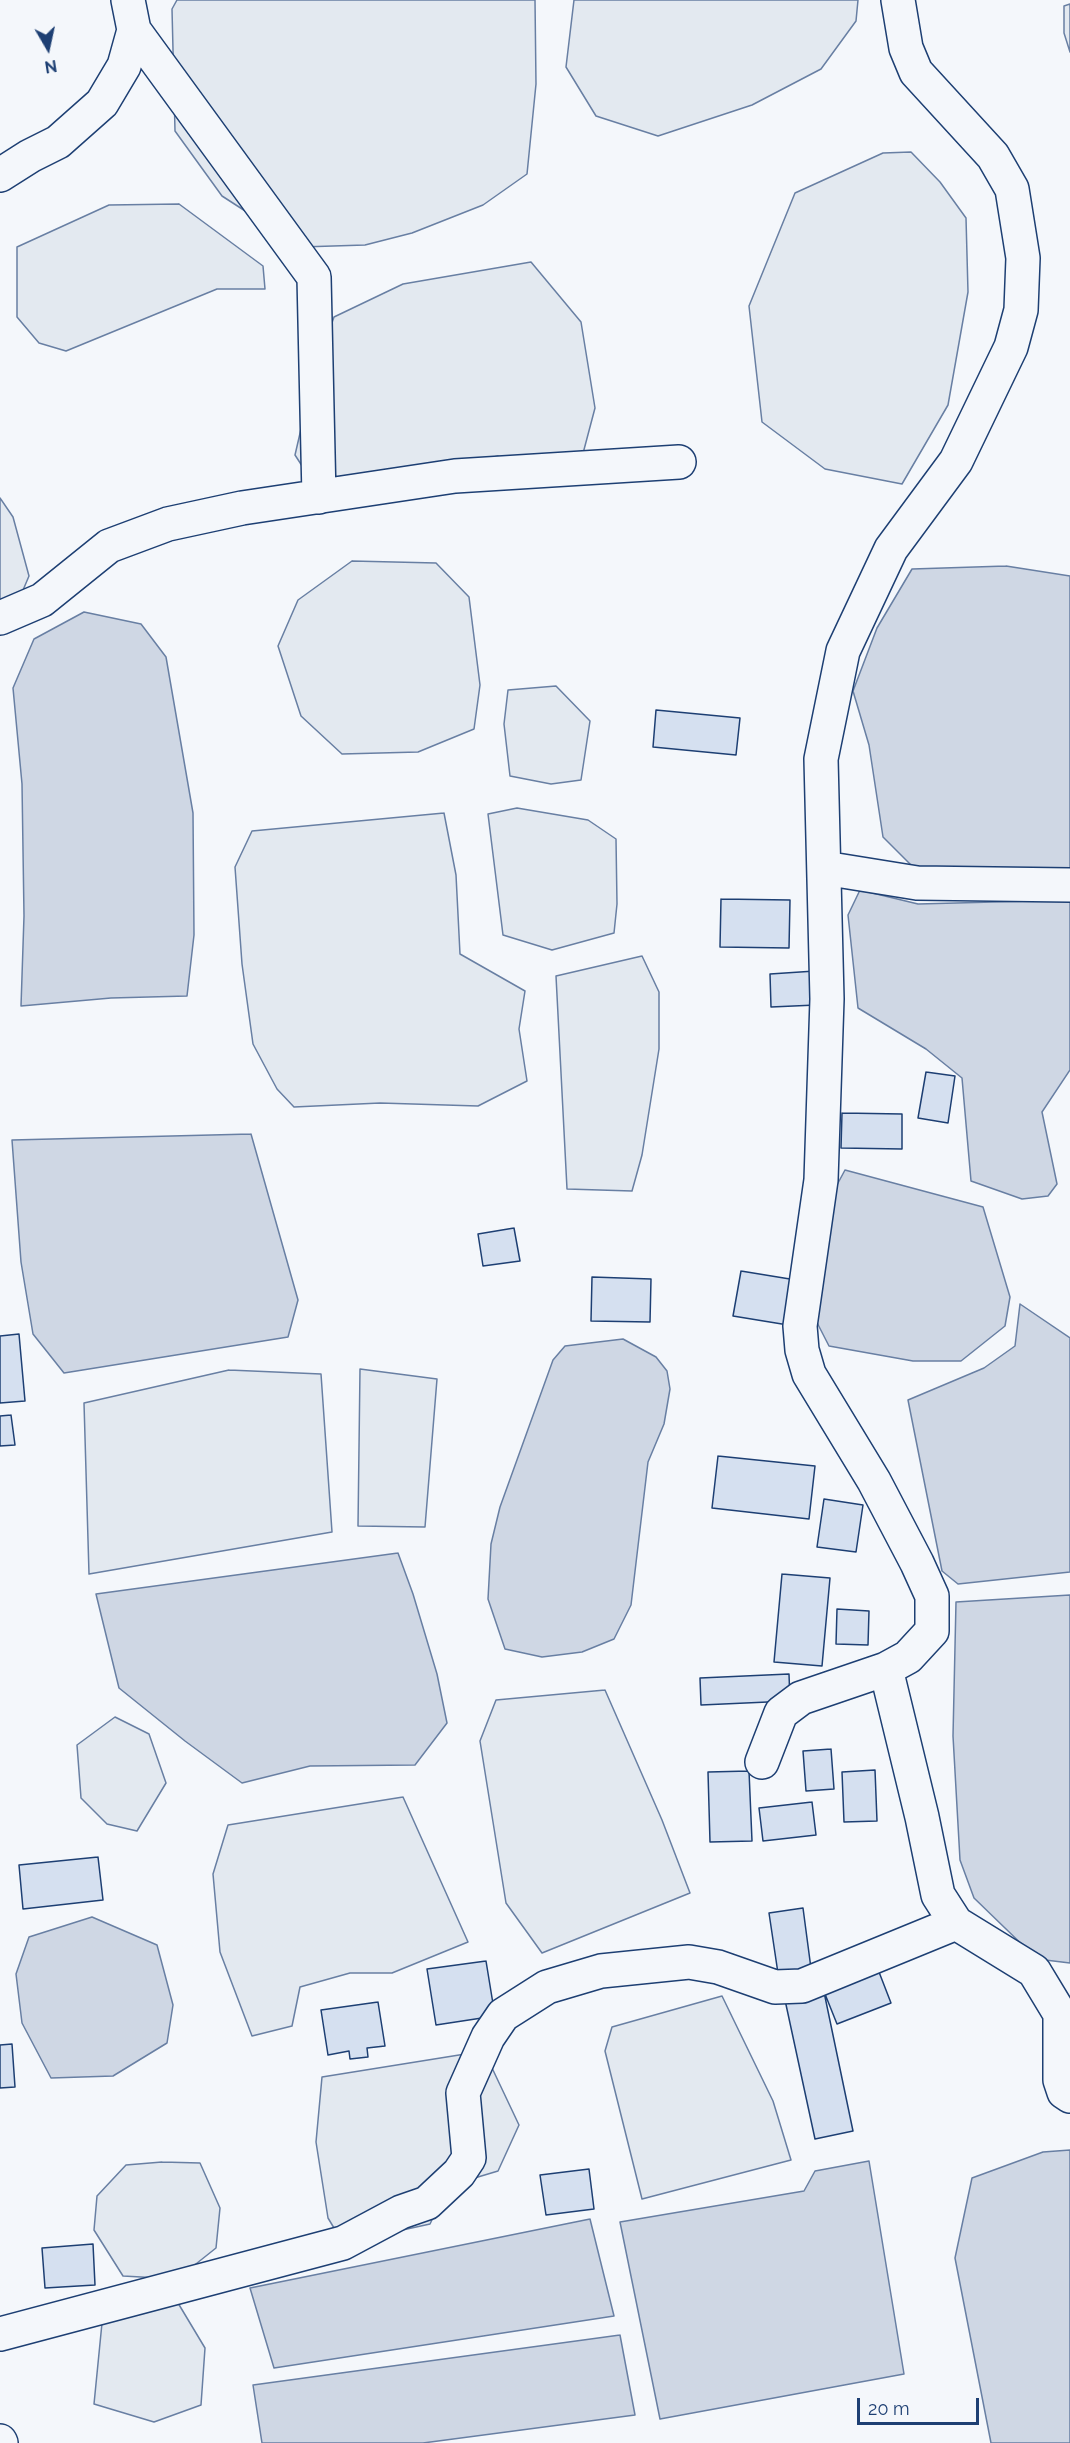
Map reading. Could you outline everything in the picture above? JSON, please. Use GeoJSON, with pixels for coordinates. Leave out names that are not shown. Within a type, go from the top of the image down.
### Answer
{"type":"FeatureCollection","features":[{"type":"Feature","properties":{"kind":"street"},"geometry":{"type":"LineString","coordinates":[[762,1762],[781,1713],[801,1698],[886,1669],[908,1657],[932,1631],[932,1596],[874,1481],[809,1374],[802,1350],[800,1326],[821,1180],[827,999],[821,759],[843,651],[891,549],[956,461],[1011,346],[1021,310],[1023,258],[1012,189],[993,156],[916,72],[906,48],[898,0]]}},
{"type":"Feature","properties":{"kind":"street"},"geometry":{"type":"LineString","coordinates":[[0,175],[58,142],[102,103],[124,66],[131,15]]}},
{"type":"Feature","properties":{"kind":"street"},"geometry":{"type":"LineString","coordinates":[[131,15],[314,277],[319,497]]}},
{"type":"Feature","properties":{"kind":"street"},"geometry":{"type":"LineString","coordinates":[[0,618],[42,600],[109,546],[168,524],[242,508],[455,476],[679,462]]}},
{"type":"Feature","properties":{"kind":"street"},"geometry":{"type":"LineString","coordinates":[[824,868],[916,884],[1070,885]]}},
{"type":"Feature","properties":{"kind":"street"},"geometry":{"type":"LineString","coordinates":[[886,1669],[922,1817],[938,1895],[956,1923],[1034,1971],[1060,2014],[1060,2079],[1065,2092],[1070,2096]]}},
{"type":"Feature","properties":{"kind":"street"},"geometry":{"type":"LineString","coordinates":[[0,2334],[343,2243],[400,2212],[427,2203],[459,2173],[469,2157],[463,2093],[488,2037],[503,2015],[547,1987],[601,1971],[689,1962],[718,1967],[775,1987],[802,1986],[956,1923]]}},
{"type":"Feature","properties":{"kind":"shaded area"},"geometry":{"type":"Polygon","coordinates":[[[177,0],[535,0],[536,84],[527,174],[483,205],[412,233],[365,245],[301,247],[222,196],[175,131],[172,9],[177,0]]]}},
{"type":"Feature","properties":{"kind":"shaded area"},"geometry":{"type":"Polygon","coordinates":[[[574,0],[858,0],[856,21],[821,69],[752,105],[658,136],[596,116],[566,67],[574,0]]]}},
{"type":"Feature","properties":{"kind":"shaded area"},"geometry":{"type":"Polygon","coordinates":[[[1070,4],[1070,52],[1064,33],[1064,6],[1070,4]]]}},
{"type":"Feature","properties":{"kind":"shaded area"},"geometry":{"type":"Polygon","coordinates":[[[911,152],[940,182],[966,218],[968,292],[948,405],[902,484],[825,469],[762,422],[749,306],[795,193],[883,153],[911,152]]]}},
{"type":"Feature","properties":{"kind":"shaded area"},"geometry":{"type":"Polygon","coordinates":[[[179,204],[263,266],[265,289],[217,289],[66,351],[39,343],[17,317],[17,247],[109,205],[179,204]]]}},
{"type":"Feature","properties":{"kind":"shaded area"},"geometry":{"type":"Polygon","coordinates":[[[531,262],[581,322],[595,408],[581,461],[536,486],[498,456],[390,481],[328,506],[295,455],[313,377],[334,317],[403,284],[531,262]]]}},
{"type":"Feature","properties":{"kind":"shaded area"},"geometry":{"type":"Polygon","coordinates":[[[0,498],[13,517],[29,576],[15,609],[0,622],[0,498]]]}},
{"type":"Feature","properties":{"kind":"shaded area"},"geometry":{"type":"Polygon","coordinates":[[[352,561],[436,563],[469,597],[480,685],[474,729],[418,752],[342,754],[301,716],[278,646],[298,600],[352,561]]]}},
{"type":"Feature","properties":{"kind":"shaded area"},"geometry":{"type":"Polygon","coordinates":[[[1006,566],[1070,576],[1070,876],[918,872],[883,837],[869,745],[853,691],[877,628],[912,569],[1006,566]]]}},
{"type":"Feature","properties":{"kind":"shaded area"},"geometry":{"type":"Polygon","coordinates":[[[84,612],[141,624],[166,657],[193,813],[194,935],[187,996],[111,998],[21,1006],[24,916],[22,784],[13,688],[34,639],[84,612]]]}},
{"type":"Feature","properties":{"kind":"shaded area"},"geometry":{"type":"Polygon","coordinates":[[[556,686],[590,721],[581,780],[551,784],[510,776],[504,724],[508,690],[556,686]]]}},
{"type":"Feature","properties":{"kind":"shaded area"},"geometry":{"type":"Polygon","coordinates":[[[517,808],[588,820],[616,839],[617,904],[614,933],[552,950],[503,935],[488,814],[517,808]]]}},
{"type":"Feature","properties":{"kind":"shaded area"},"geometry":{"type":"Polygon","coordinates":[[[444,813],[456,875],[460,954],[525,991],[519,1029],[527,1081],[478,1106],[380,1103],[294,1107],[277,1089],[253,1044],[242,964],[235,867],[252,831],[444,813]]]}},
{"type":"Feature","properties":{"kind":"shaded area"},"geometry":{"type":"Polygon","coordinates":[[[860,890],[918,904],[1070,900],[1070,1070],[1042,1112],[1057,1184],[1048,1196],[1022,1199],[971,1181],[962,1078],[926,1049],[858,1008],[848,915],[860,890]]]}},
{"type":"Feature","properties":{"kind":"shaded area"},"geometry":{"type":"Polygon","coordinates":[[[642,956],[659,992],[659,1049],[642,1155],[632,1191],[567,1189],[556,976],[642,956]]]}},
{"type":"Feature","properties":{"kind":"shaded area"},"geometry":{"type":"Polygon","coordinates":[[[251,1134],[298,1300],[288,1337],[64,1373],[33,1334],[21,1262],[12,1140],[251,1134]]]}},
{"type":"Feature","properties":{"kind":"shaded area"},"geometry":{"type":"Polygon","coordinates":[[[845,1170],[983,1207],[1010,1297],[1005,1326],[961,1361],[913,1361],[829,1346],[809,1307],[831,1196],[845,1170]]]}},
{"type":"Feature","properties":{"kind":"shaded area"},"geometry":{"type":"Polygon","coordinates":[[[1020,1304],[1070,1338],[1070,1572],[958,1584],[942,1571],[908,1400],[984,1368],[1015,1346],[1020,1304]]]}},
{"type":"Feature","properties":{"kind":"shaded area"},"geometry":{"type":"Polygon","coordinates":[[[623,1339],[656,1357],[667,1371],[670,1389],[664,1424],[648,1462],[631,1605],[614,1639],[582,1652],[542,1657],[505,1649],[488,1599],[491,1544],[500,1507],[553,1360],[565,1346],[623,1339]]]}},
{"type":"Feature","properties":{"kind":"shaded area"},"geometry":{"type":"Polygon","coordinates":[[[360,1369],[437,1379],[425,1527],[358,1526],[360,1369]]]}},
{"type":"Feature","properties":{"kind":"shaded area"},"geometry":{"type":"Polygon","coordinates":[[[229,1370],[321,1374],[332,1532],[89,1574],[84,1403],[229,1370]]]}},
{"type":"Feature","properties":{"kind":"shaded area"},"geometry":{"type":"Polygon","coordinates":[[[398,1553],[437,1674],[447,1723],[415,1765],[310,1766],[242,1783],[119,1688],[96,1594],[398,1553]]]}},
{"type":"Feature","properties":{"kind":"shaded area"},"geometry":{"type":"Polygon","coordinates":[[[1070,1595],[1070,1963],[1037,1959],[974,1898],[960,1860],[953,1736],[956,1602],[1070,1595]]]}},
{"type":"Feature","properties":{"kind":"shaded area"},"geometry":{"type":"Polygon","coordinates":[[[605,1690],[662,1820],[690,1893],[542,1953],[506,1903],[480,1741],[496,1700],[605,1690]]]}},
{"type":"Feature","properties":{"kind":"shaded area"},"geometry":{"type":"Polygon","coordinates":[[[115,1717],[149,1734],[166,1783],[137,1831],[107,1824],[81,1798],[77,1745],[115,1717]]]}},
{"type":"Feature","properties":{"kind":"shaded area"},"geometry":{"type":"Polygon","coordinates":[[[403,1797],[468,1942],[392,1973],[350,1973],[300,1987],[292,2026],[252,2036],[220,1952],[213,1874],[228,1825],[403,1797]]]}},
{"type":"Feature","properties":{"kind":"shaded area"},"geometry":{"type":"Polygon","coordinates":[[[92,1917],[157,1945],[173,2005],[167,2043],[113,2076],[51,2078],[22,2023],[16,1974],[29,1937],[92,1917]]]}},
{"type":"Feature","properties":{"kind":"shaded area"},"geometry":{"type":"Polygon","coordinates":[[[722,1996],[773,2101],[791,2160],[642,2199],[605,2051],[612,2027],[722,1996]]]}},
{"type":"Feature","properties":{"kind":"shaded area"},"geometry":{"type":"Polygon","coordinates":[[[484,2051],[519,2125],[498,2171],[448,2186],[430,2224],[343,2243],[328,2218],[316,2142],[322,2077],[484,2051]]]}},
{"type":"Feature","properties":{"kind":"shaded area"},"geometry":{"type":"Polygon","coordinates":[[[1070,2150],[1070,2443],[991,2443],[955,2258],[972,2178],[1043,2152],[1070,2150]]]}},
{"type":"Feature","properties":{"kind":"shaded area"},"geometry":{"type":"Polygon","coordinates":[[[869,2161],[904,2374],[660,2419],[620,2222],[804,2191],[815,2171],[869,2161]]]}},
{"type":"Feature","properties":{"kind":"shaded area"},"geometry":{"type":"Polygon","coordinates":[[[162,2162],[200,2163],[220,2208],[216,2248],[177,2279],[123,2276],[94,2230],[97,2196],[126,2165],[162,2162]]]}},
{"type":"Feature","properties":{"kind":"shaded area"},"geometry":{"type":"Polygon","coordinates":[[[590,2219],[614,2316],[274,2368],[250,2288],[590,2219]]]}},
{"type":"Feature","properties":{"kind":"shaded area"},"geometry":{"type":"Polygon","coordinates":[[[178,2303],[205,2348],[201,2405],[154,2422],[94,2404],[102,2323],[178,2303]]]}},
{"type":"Feature","properties":{"kind":"shaded area"},"geometry":{"type":"Polygon","coordinates":[[[620,2335],[635,2415],[423,2443],[262,2443],[253,2385],[620,2335]]]}},
{"type":"Feature","properties":{"kind":"building"},"geometry":{"type":"Polygon","coordinates":[[[656,710],[740,718],[736,755],[653,747],[656,710]]]}},
{"type":"Feature","properties":{"kind":"building"},"geometry":{"type":"Polygon","coordinates":[[[721,899],[790,900],[789,948],[720,947],[721,899]]]}},
{"type":"Feature","properties":{"kind":"building"},"geometry":{"type":"Polygon","coordinates":[[[815,971],[816,1005],[771,1007],[770,974],[815,971]]]}},
{"type":"Feature","properties":{"kind":"building"},"geometry":{"type":"Polygon","coordinates":[[[926,1072],[955,1076],[948,1123],[918,1118],[926,1072]]]}},
{"type":"Feature","properties":{"kind":"building"},"geometry":{"type":"Polygon","coordinates":[[[842,1113],[902,1114],[902,1149],[841,1148],[842,1113]]]}},
{"type":"Feature","properties":{"kind":"building"},"geometry":{"type":"Polygon","coordinates":[[[514,1228],[520,1261],[483,1266],[478,1234],[514,1228]]]}},
{"type":"Feature","properties":{"kind":"building"},"geometry":{"type":"Polygon","coordinates":[[[741,1271],[796,1280],[788,1325],[733,1316],[741,1271]]]}},
{"type":"Feature","properties":{"kind":"building"},"geometry":{"type":"Polygon","coordinates":[[[592,1277],[651,1279],[650,1322],[591,1321],[592,1277]]]}},
{"type":"Feature","properties":{"kind":"building"},"geometry":{"type":"Polygon","coordinates":[[[19,1334],[25,1401],[0,1403],[0,1336],[19,1334]]]}},
{"type":"Feature","properties":{"kind":"building"},"geometry":{"type":"Polygon","coordinates":[[[11,1415],[15,1445],[0,1446],[0,1416],[11,1415]]]}},
{"type":"Feature","properties":{"kind":"building"},"geometry":{"type":"Polygon","coordinates":[[[718,1456],[815,1466],[809,1519],[712,1508],[718,1456]]]}},
{"type":"Feature","properties":{"kind":"building"},"geometry":{"type":"Polygon","coordinates":[[[824,1499],[863,1505],[856,1552],[817,1547],[824,1499]]]}},
{"type":"Feature","properties":{"kind":"building"},"geometry":{"type":"Polygon","coordinates":[[[782,1574],[830,1578],[822,1666],[774,1662],[782,1574]]]}},
{"type":"Feature","properties":{"kind":"building"},"geometry":{"type":"Polygon","coordinates":[[[837,1609],[869,1611],[868,1645],[836,1644],[837,1609]]]}},
{"type":"Feature","properties":{"kind":"building"},"geometry":{"type":"Polygon","coordinates":[[[789,1674],[790,1701],[701,1705],[700,1678],[789,1674]]]}},
{"type":"Feature","properties":{"kind":"building"},"geometry":{"type":"Polygon","coordinates":[[[831,1749],[834,1789],[806,1791],[803,1751],[831,1749]]]}},
{"type":"Feature","properties":{"kind":"building"},"geometry":{"type":"Polygon","coordinates":[[[875,1770],[877,1821],[844,1822],[842,1772],[875,1770]]]}},
{"type":"Feature","properties":{"kind":"building"},"geometry":{"type":"Polygon","coordinates":[[[749,1771],[752,1841],[710,1842],[708,1772],[749,1771]]]}},
{"type":"Feature","properties":{"kind":"building"},"geometry":{"type":"Polygon","coordinates":[[[812,1802],[816,1835],[763,1841],[759,1808],[812,1802]]]}},
{"type":"Feature","properties":{"kind":"building"},"geometry":{"type":"Polygon","coordinates":[[[98,1857],[103,1900],[23,1909],[19,1865],[98,1857]]]}},
{"type":"Feature","properties":{"kind":"building"},"geometry":{"type":"Polygon","coordinates":[[[803,1908],[812,1976],[779,1980],[769,1913],[803,1908]]]}},
{"type":"Feature","properties":{"kind":"building"},"geometry":{"type":"Polygon","coordinates":[[[486,1961],[495,2016],[436,2025],[427,1969],[486,1961]]]}},
{"type":"Feature","properties":{"kind":"building"},"geometry":{"type":"Polygon","coordinates":[[[879,1972],[891,2003],[837,2024],[825,1994],[879,1972]]]}},
{"type":"Feature","properties":{"kind":"building"},"geometry":{"type":"Polygon","coordinates":[[[824,1992],[853,2131],[815,2139],[785,2000],[824,1992]]]}},
{"type":"Feature","properties":{"kind":"building"},"geometry":{"type":"Polygon","coordinates":[[[378,2002],[385,2046],[367,2048],[368,2057],[350,2059],[349,2051],[328,2055],[321,2010],[378,2002]]]}},
{"type":"Feature","properties":{"kind":"building"},"geometry":{"type":"Polygon","coordinates":[[[12,2044],[15,2087],[0,2088],[0,2045],[12,2044]]]}},
{"type":"Feature","properties":{"kind":"building"},"geometry":{"type":"Polygon","coordinates":[[[589,2169],[594,2209],[546,2215],[540,2175],[589,2169]]]}},
{"type":"Feature","properties":{"kind":"building"},"geometry":{"type":"Polygon","coordinates":[[[93,2244],[95,2285],[45,2288],[42,2248],[93,2244]]]}}]}
